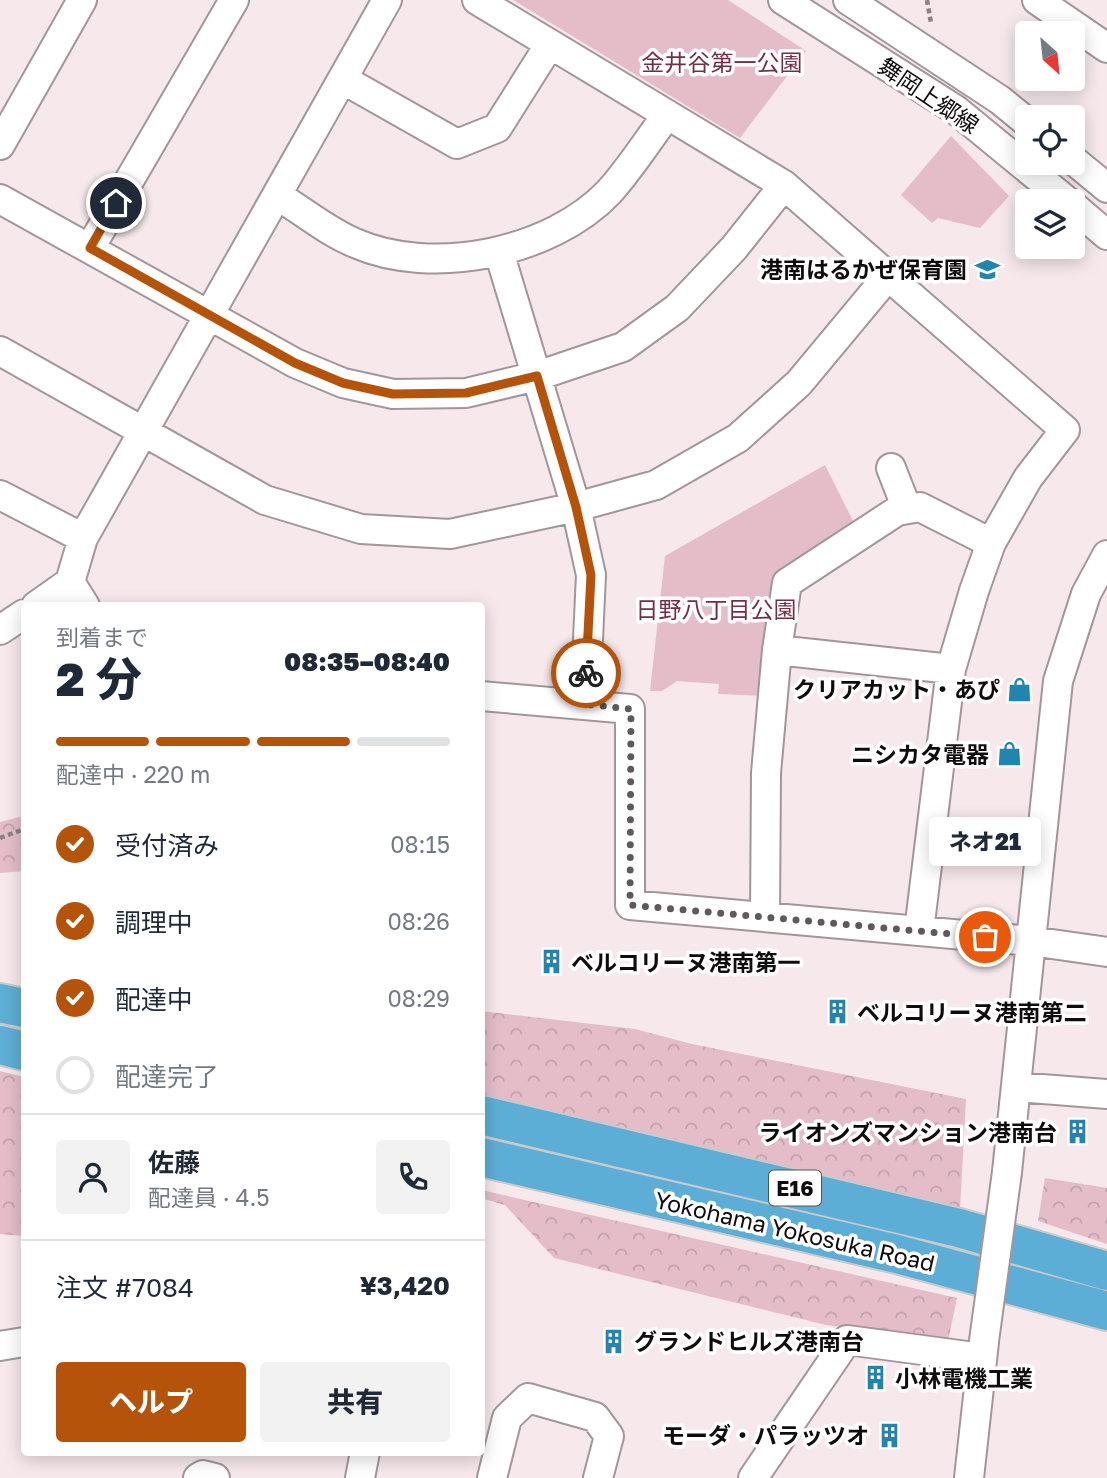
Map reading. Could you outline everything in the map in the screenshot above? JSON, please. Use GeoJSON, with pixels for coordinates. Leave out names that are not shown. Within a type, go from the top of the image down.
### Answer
{"type":"FeatureCollection","features":[{"type":"Feature","properties":{"kind":"highway"},"geometry":{"type":"LineString","coordinates":[[0,1045],[21,1050]]}},
{"type":"Feature","properties":{"kind":"highway","name":"Yokohama Yokosuka Road"},"geometry":{"type":"LineString","coordinates":[[485,1116],[959,1228],[1107,1271]]}},
{"type":"Feature","properties":{"kind":"highway","name":"Yokohama Yokosuka Road"},"geometry":{"type":"LineString","coordinates":[[485,1158],[897,1254],[1107,1311]]}},
{"type":"Feature","properties":{"kind":"street"},"geometry":{"type":"LineString","coordinates":[[0,145],[82,0]]}},
{"type":"Feature","properties":{"kind":"street"},"geometry":{"type":"LineString","coordinates":[[90,248],[234,0]]}},
{"type":"Feature","properties":{"kind":"street"},"geometry":{"type":"LineString","coordinates":[[50,602],[78,594],[83,538],[142,429],[278,196],[387,0]]}},
{"type":"Feature","properties":{"kind":"street"},"geometry":{"type":"LineString","coordinates":[[477,0],[784,185],[1065,430],[1028,478],[991,543],[951,669],[919,931]]}},
{"type":"Feature","properties":{"kind":"street","name":"舞岡上郷線"},"geometry":{"type":"LineString","coordinates":[[783,0],[956,110],[1052,189]]}},
{"type":"Feature","properties":{"kind":"street","name":"舞岡上郷線"},"geometry":{"type":"LineString","coordinates":[[848,0],[1015,112]]}},
{"type":"Feature","properties":{"kind":"street"},"geometry":{"type":"LineString","coordinates":[[1037,0],[1107,48]]}},
{"type":"Feature","properties":{"kind":"street"},"geometry":{"type":"LineString","coordinates":[[344,80],[457,144],[497,128],[550,44]]}},
{"type":"Feature","properties":{"kind":"street"},"geometry":{"type":"LineString","coordinates":[[278,196],[356,244],[426,261],[499,252],[557,231],[608,193],[667,115]]}},
{"type":"Feature","properties":{"kind":"street"},"geometry":{"type":"LineString","coordinates":[[1085,170],[1107,188]]}},
{"type":"Feature","properties":{"kind":"street"},"geometry":{"type":"LineString","coordinates":[[0,199],[295,363],[343,383],[393,394],[466,393],[537,376],[623,347],[677,308],[734,248],[784,185]]}},
{"type":"Feature","properties":{"kind":"street"},"geometry":{"type":"LineString","coordinates":[[1085,216],[1107,235]]}},
{"type":"Feature","properties":{"kind":"street"},"geometry":{"type":"LineString","coordinates":[[499,252],[576,507],[591,575],[584,704]]}},
{"type":"Feature","properties":{"kind":"street"},"geometry":{"type":"LineString","coordinates":[[0,351],[265,500],[361,529],[450,534],[576,507],[656,485],[738,438],[799,383],[888,276]]}},
{"type":"Feature","properties":{"kind":"street"},"geometry":{"type":"LineString","coordinates":[[891,468],[907,509]]}},
{"type":"Feature","properties":{"kind":"street"},"geometry":{"type":"LineString","coordinates":[[0,495],[83,538]]}},
{"type":"Feature","properties":{"kind":"street"},"geometry":{"type":"LineString","coordinates":[[765,915],[766,773],[777,650],[787,583],[897,511],[907,509],[920,507],[991,543]]}},
{"type":"Feature","properties":{"kind":"street"},"geometry":{"type":"LineString","coordinates":[[969,1478],[1007,1172],[1058,681],[1086,594],[1107,555]]}},
{"type":"Feature","properties":{"kind":"street"},"geometry":{"type":"LineString","coordinates":[[0,630],[21,616]]}},
{"type":"Feature","properties":{"kind":"street"},"geometry":{"type":"LineString","coordinates":[[777,650],[951,669]]}},
{"type":"Feature","properties":{"kind":"street"},"geometry":{"type":"LineString","coordinates":[[485,696],[631,709],[630,905],[765,915],[1031,941],[1107,952]]}},
{"type":"Feature","properties":{"kind":"street"},"geometry":{"type":"LineString","coordinates":[[1016,1087],[1107,1094]]}},
{"type":"Feature","properties":{"kind":"street"},"geometry":{"type":"LineString","coordinates":[[753,1478],[847,1340],[983,1350]]}},
{"type":"Feature","properties":{"kind":"street"},"geometry":{"type":"LineString","coordinates":[[0,1346],[21,1342]]}},
{"type":"Feature","properties":{"kind":"street"},"geometry":{"type":"LineString","coordinates":[[492,1478],[507,1418],[528,1398],[595,1417],[609,1436],[598,1478]]}},
{"type":"Feature","properties":{"kind":"street"},"geometry":{"type":"LineString","coordinates":[[359,1478],[365,1456]]}},
{"type":"Feature","properties":{"kind":"street"},"geometry":{"type":"LineString","coordinates":[[198,1478],[203,1475],[215,1478]]}},
{"type":"Feature","properties":{"kind":"path"},"geometry":{"type":"LineString","coordinates":[[926,31],[931,22],[927,0]]}},
{"type":"Feature","properties":{"kind":"path"},"geometry":{"type":"LineString","coordinates":[[0,838],[21,830]]}},
{"type":"Feature","properties":{"kind":"green space","name":"金井谷第一公園"},"geometry":{"type":"Polygon","coordinates":[[[513,0],[728,0],[806,51],[740,138],[513,0]]]}},
{"type":"Feature","properties":{"kind":"green space"},"geometry":{"type":"Polygon","coordinates":[[[951,136],[1009,196],[980,228],[938,218],[932,223],[901,195],[951,136]]]}},
{"type":"Feature","properties":{"kind":"green space","name":"日野八丁目公園"},"geometry":{"type":"Polygon","coordinates":[[[825,465],[856,527],[787,568],[764,696],[718,694],[719,684],[677,681],[662,691],[650,691],[665,556],[825,465]]]}},
{"type":"Feature","properties":{"kind":"green space"},"geometry":{"type":"Polygon","coordinates":[[[21,817],[21,871],[0,873],[0,822],[21,817]]]}},
{"type":"Feature","properties":{"kind":"green space"},"geometry":{"type":"Polygon","coordinates":[[[485,1011],[635,1029],[692,1044],[966,1099],[959,1228],[485,1111],[485,1011]]]}},
{"type":"Feature","properties":{"kind":"green space"},"geometry":{"type":"Polygon","coordinates":[[[0,1071],[21,1076],[21,1236],[0,1234],[0,1071]]]}},
{"type":"Feature","properties":{"kind":"green space"},"geometry":{"type":"Polygon","coordinates":[[[1045,1178],[1107,1188],[1107,1244],[1038,1221],[1045,1178]]]}},
{"type":"Feature","properties":{"kind":"green space"},"geometry":{"type":"Polygon","coordinates":[[[485,1191],[957,1298],[948,1341],[826,1325],[554,1258],[505,1205],[485,1199],[485,1191]]]}},
{"type":"Feature","properties":{"kind":"way so far"},"geometry":{"type":"LineString","coordinates":[[586,673],[584,704],[631,709],[630,905],[765,915],[985,937]]}},
{"type":"Feature","properties":{"kind":"place","name":"港南はるかぜ保育園"},"geometry":{"type":"Point","coordinates":[987,269]}},
{"type":"Feature","properties":{"kind":"place","name":"クリアカット・あぴ"},"geometry":{"type":"Point","coordinates":[1020,689]}},
{"type":"Feature","properties":{"kind":"place","name":"ニシカタ電器"},"geometry":{"type":"Point","coordinates":[1009,754]}},
{"type":"Feature","properties":{"kind":"place","name":"ネオ21"},"geometry":{"type":"Point","coordinates":[985,937]}},
{"type":"Feature","properties":{"kind":"place","name":"ベルコリーヌ港南第一"},"geometry":{"type":"Point","coordinates":[551,962]}},
{"type":"Feature","properties":{"kind":"place","name":"ベルコリーヌ港南第二"},"geometry":{"type":"Point","coordinates":[837,1012]}},
{"type":"Feature","properties":{"kind":"place","name":"ライオンズマンション港南台"},"geometry":{"type":"Point","coordinates":[1077,1132]}},
{"type":"Feature","properties":{"kind":"place","name":"グランドヒルズ港南台"},"geometry":{"type":"Point","coordinates":[614,1341]}},
{"type":"Feature","properties":{"kind":"place","name":"小林電機工業"},"geometry":{"type":"Point","coordinates":[875,1378]}},
{"type":"Feature","properties":{"kind":"place","name":"モーダ・パラッツオ"},"geometry":{"type":"Point","coordinates":[889,1435]}},
{"type":"Feature","properties":{"kind":"route"},"geometry":{"type":"LineString","coordinates":[[116,203],[90,248],[295,363],[343,383],[393,394],[466,393],[537,376],[576,507],[591,575],[586,673]]}}]}
